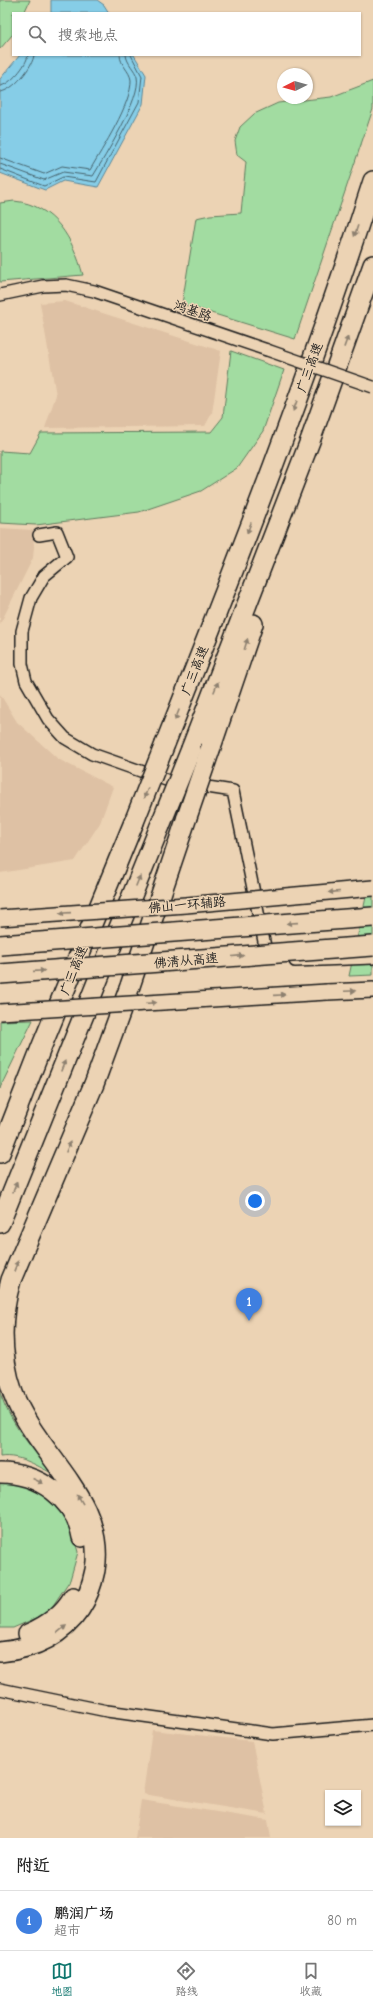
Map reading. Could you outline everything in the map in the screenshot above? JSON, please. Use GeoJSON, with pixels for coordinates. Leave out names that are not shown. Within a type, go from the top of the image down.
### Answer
{"type":"FeatureCollection","features":[{"type":"Feature","properties":{"kind":"highway","name":"广三高速"},"geometry":{"type":"LineString","coordinates":[[0,1153],[41,1048],[165,744],[292,414],[334,298],[373,181]]}},
{"type":"Feature","properties":{"kind":"highway","name":"广三高速"},"geometry":{"type":"LineString","coordinates":[[0,1223],[191,749],[310,441],[373,264]]}},
{"type":"Feature","properties":{"kind":"highway"},"geometry":{"type":"LineString","coordinates":[[0,1652],[36,1645],[65,1628],[86,1600],[93,1583],[97,1546],[94,1530],[88,1514],[77,1494],[33,1431],[14,1394],[4,1359],[2,1321],[5,1300],[11,1280],[94,1084],[130,986],[242,660],[310,441]]}},
{"type":"Feature","properties":{"kind":"highway"},"geometry":{"type":"LineString","coordinates":[[0,945],[373,917]]}},
{"type":"Feature","properties":{"kind":"highway","name":"佛清从高速"},"geometry":{"type":"LineString","coordinates":[[0,974],[373,946]]}},
{"type":"Feature","properties":{"kind":"highway"},"geometry":{"type":"LineString","coordinates":[[0,1127],[41,1048]]}},
{"type":"Feature","properties":{"kind":"highway"},"geometry":{"type":"LineString","coordinates":[[0,1473],[27,1477],[41,1482],[55,1492],[76,1517],[84,1550],[83,1570],[78,1586],[70,1601],[58,1615],[44,1626],[28,1634],[0,1639]]}},
{"type":"Feature","properties":{"kind":"main road","name":"佛山一环辅路"},"geometry":{"type":"LineString","coordinates":[[0,918],[186,905],[373,888]]}},
{"type":"Feature","properties":{"kind":"main road"},"geometry":{"type":"LineString","coordinates":[[0,1012],[372,990]]}},
{"type":"Feature","properties":{"kind":"street","name":"鸿基路"},"geometry":{"type":"LineString","coordinates":[[0,295],[43,286],[66,285],[94,291],[373,387]]}},
{"type":"Feature","properties":{"kind":"street"},"geometry":{"type":"LineString","coordinates":[[39,534],[57,532],[67,557],[44,576],[31,598],[22,631],[22,664],[26,681],[48,719],[65,738],[92,754],[169,781],[233,792],[267,956],[279,962],[373,958]]}},
{"type":"Feature","properties":{"kind":"street"},"geometry":{"type":"LineString","coordinates":[[0,1689],[107,1711],[273,1734],[373,1725]]}},
{"type":"Feature","properties":{"kind":"shaded area"},"geometry":{"type":"Polygon","coordinates":[[[65,301],[221,351],[212,413],[205,426],[45,428],[56,395],[40,303],[65,301]]]}},
{"type":"Feature","properties":{"kind":"shaded area"},"geometry":{"type":"Polygon","coordinates":[[[0,528],[33,530],[34,547],[33,558],[0,624],[0,528]]]}},
{"type":"Feature","properties":{"kind":"shaded area"},"geometry":{"type":"Polygon","coordinates":[[[0,694],[17,722],[58,759],[113,787],[100,823],[75,861],[0,873],[0,694]]]}},
{"type":"Feature","properties":{"kind":"shaded area"},"geometry":{"type":"Polygon","coordinates":[[[152,1730],[252,1741],[267,1814],[143,1794],[152,1730]]]}},
{"type":"Feature","properties":{"kind":"shaded area"},"geometry":{"type":"Polygon","coordinates":[[[141,1800],[268,1820],[271,1838],[135,1838],[141,1800]]]}},
{"type":"Feature","properties":{"kind":"green space"},"geometry":{"type":"Polygon","coordinates":[[[0,0],[30,0],[24,12],[12,12],[12,35],[0,49],[0,0]]]}},
{"type":"Feature","properties":{"kind":"green space"},"geometry":{"type":"Polygon","coordinates":[[[373,81],[373,109],[295,339],[182,304],[196,218],[210,215],[241,213],[246,162],[237,155],[235,141],[240,127],[254,114],[277,103],[313,104],[313,99],[331,97],[373,81]]]}},
{"type":"Feature","properties":{"kind":"green space"},"geometry":{"type":"Polygon","coordinates":[[[14,201],[41,209],[60,226],[74,249],[83,275],[0,282],[0,203],[14,201]]]}},
{"type":"Feature","properties":{"kind":"green space"},"geometry":{"type":"Polygon","coordinates":[[[231,351],[284,370],[263,431],[237,468],[201,491],[139,512],[36,525],[0,523],[0,451],[30,453],[41,433],[211,432],[223,417],[231,351]]]}},
{"type":"Feature","properties":{"kind":"green space"},"geometry":{"type":"Polygon","coordinates":[[[369,883],[373,883],[373,975],[349,976],[369,883]]]}},
{"type":"Feature","properties":{"kind":"green space"},"geometry":{"type":"Polygon","coordinates":[[[33,1020],[0,1088],[0,1021],[33,1020]]]}},
{"type":"Feature","properties":{"kind":"green space"},"geometry":{"type":"Polygon","coordinates":[[[0,1393],[16,1427],[39,1457],[56,1475],[22,1459],[15,1457],[0,1457],[0,1393]]]}},
{"type":"Feature","properties":{"kind":"green space"},"geometry":{"type":"Polygon","coordinates":[[[0,1481],[22,1484],[43,1491],[64,1517],[72,1531],[78,1552],[70,1580],[48,1613],[13,1628],[0,1628],[0,1481]]]}},
{"type":"Feature","properties":{"kind":"water"},"geometry":{"type":"Polygon","coordinates":[[[51,0],[97,0],[104,5],[108,12],[51,12],[51,0]]]}},
{"type":"Feature","properties":{"kind":"water"},"geometry":{"type":"Polygon","coordinates":[[[19,56],[135,56],[146,75],[143,104],[98,187],[63,181],[45,190],[0,173],[0,79],[19,56]]]}},
{"type":"Feature","properties":{"kind":"place","name":"鹏润广场"},"geometry":{"type":"Point","coordinates":[249,1321]}}]}
